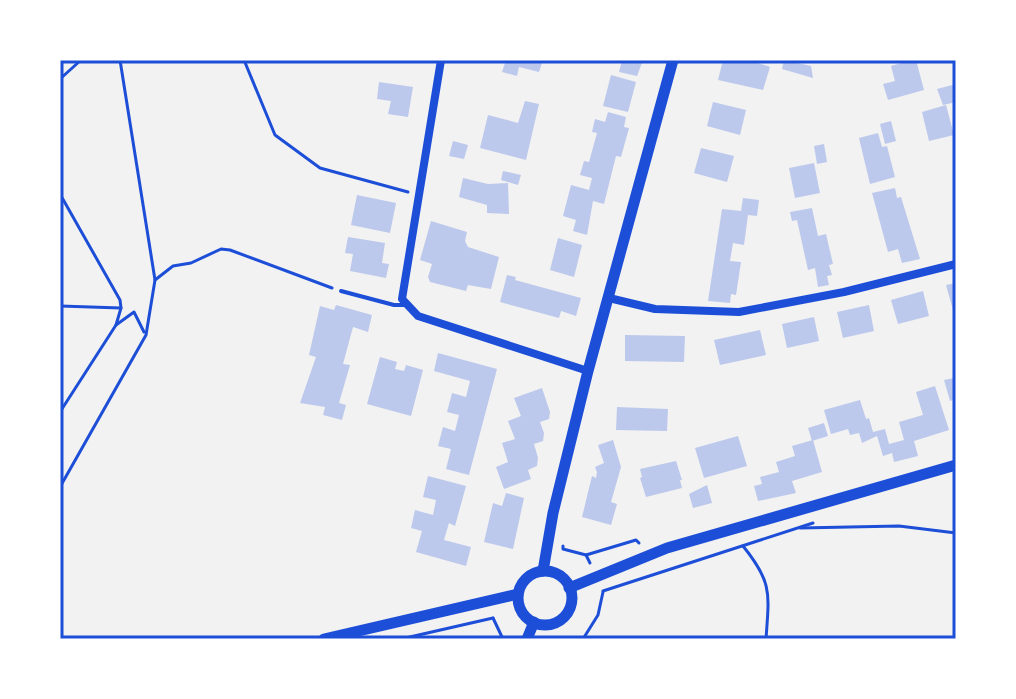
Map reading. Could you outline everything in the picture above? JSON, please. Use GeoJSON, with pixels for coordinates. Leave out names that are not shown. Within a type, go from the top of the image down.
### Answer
{"type":"FeatureCollection","features":[{"type":"Feature","properties":{"kind":"street"},"geometry":{"type":"LineString","coordinates":[[441,60],[402,294],[406,305],[418,316],[588,371]]}},
{"type":"Feature","properties":{"kind":"street"},"geometry":{"type":"LineString","coordinates":[[543,571],[552,518],[588,371],[673,60]]}},
{"type":"Feature","properties":{"kind":"street"},"geometry":{"type":"LineString","coordinates":[[609,298],[655,309],[739,312],[844,292],[956,264]]}},
{"type":"Feature","properties":{"kind":"street"},"geometry":{"type":"LineString","coordinates":[[569,588],[650,554],[956,465]]}},
{"type":"Feature","properties":{"kind":"street"},"geometry":{"type":"LineString","coordinates":[[543,571],[559,575],[569,588],[572,596],[566,614],[552,624],[534,622],[521,611],[518,594],[526,578],[543,571]]}},
{"type":"Feature","properties":{"kind":"street"},"geometry":{"type":"LineString","coordinates":[[324,639],[518,594]]}},
{"type":"Feature","properties":{"kind":"street"},"geometry":{"type":"LineString","coordinates":[[527,639],[534,622]]}},
{"type":"Feature","properties":{"kind":"lane"},"geometry":{"type":"LineString","coordinates":[[341,291],[394,305],[406,305]]}},
{"type":"Feature","properties":{"kind":"path"},"geometry":{"type":"LineString","coordinates":[[60,79],[81,60]]}},
{"type":"Feature","properties":{"kind":"path"},"geometry":{"type":"LineString","coordinates":[[60,487],[146,335],[155,280],[120,60]]}},
{"type":"Feature","properties":{"kind":"path"},"geometry":{"type":"LineString","coordinates":[[244,60],[275,135],[320,168],[420,196]]}},
{"type":"Feature","properties":{"kind":"path"},"geometry":{"type":"LineString","coordinates":[[60,194],[120,300],[121,308],[116,325],[60,412]]}},
{"type":"Feature","properties":{"kind":"path"},"geometry":{"type":"LineString","coordinates":[[155,280],[173,266],[191,263],[221,249],[341,291]]}},
{"type":"Feature","properties":{"kind":"path"},"geometry":{"type":"LineString","coordinates":[[60,306],[121,308]]}},
{"type":"Feature","properties":{"kind":"path"},"geometry":{"type":"LineString","coordinates":[[116,325],[134,312],[146,335]]}},
{"type":"Feature","properties":{"kind":"path"},"geometry":{"type":"LineString","coordinates":[[552,518],[563,523],[563,549],[586,555],[636,540],[650,554]]}},
{"type":"Feature","properties":{"kind":"path"},"geometry":{"type":"LineString","coordinates":[[603,591],[794,528],[899,526],[956,533]]}},
{"type":"Feature","properties":{"kind":"path"},"geometry":{"type":"LineString","coordinates":[[742,545],[768,585],[766,639]]}},
{"type":"Feature","properties":{"kind":"path"},"geometry":{"type":"LineString","coordinates":[[583,639],[598,615],[603,591],[586,555]]}},
{"type":"Feature","properties":{"kind":"path"},"geometry":{"type":"LineString","coordinates":[[489,600],[503,639]]}},
{"type":"Feature","properties":{"kind":"path"},"geometry":{"type":"LineString","coordinates":[[401,639],[493,618]]}},
{"type":"Feature","properties":{"kind":"building"},"geometry":{"type":"Polygon","coordinates":[[[506,60],[543,60],[539,72],[519,67],[517,76],[502,72],[506,60]]]}},
{"type":"Feature","properties":{"kind":"building"},"geometry":{"type":"Polygon","coordinates":[[[622,60],[643,60],[637,76],[619,72],[622,60]]]}},
{"type":"Feature","properties":{"kind":"building"},"geometry":{"type":"Polygon","coordinates":[[[723,60],[749,60],[770,67],[763,90],[718,80],[723,60]]]}},
{"type":"Feature","properties":{"kind":"building"},"geometry":{"type":"Polygon","coordinates":[[[784,60],[811,66],[813,78],[782,69],[784,60]]]}},
{"type":"Feature","properties":{"kind":"building"},"geometry":{"type":"Polygon","coordinates":[[[905,60],[916,60],[924,90],[888,100],[883,84],[895,81],[891,66],[905,60]]]}},
{"type":"Feature","properties":{"kind":"building"},"geometry":{"type":"Polygon","coordinates":[[[611,75],[636,82],[628,112],[603,106],[611,75]]]}},
{"type":"Feature","properties":{"kind":"building"},"geometry":{"type":"Polygon","coordinates":[[[379,82],[413,87],[408,117],[388,114],[391,101],[377,99],[379,82]]]}},
{"type":"Feature","properties":{"kind":"building"},"geometry":{"type":"Polygon","coordinates":[[[956,84],[956,102],[943,105],[937,89],[956,84]]]}},
{"type":"Feature","properties":{"kind":"building"},"geometry":{"type":"Polygon","coordinates":[[[525,101],[539,104],[526,160],[480,148],[488,115],[518,123],[525,101]]]}},
{"type":"Feature","properties":{"kind":"building"},"geometry":{"type":"Polygon","coordinates":[[[713,102],[746,110],[740,135],[707,126],[713,102]]]}},
{"type":"Feature","properties":{"kind":"building"},"geometry":{"type":"Polygon","coordinates":[[[946,105],[954,135],[929,141],[922,112],[946,105]]]}},
{"type":"Feature","properties":{"kind":"building"},"geometry":{"type":"Polygon","coordinates":[[[608,112],[626,117],[624,127],[629,128],[621,157],[616,156],[604,204],[593,201],[587,235],[573,231],[576,220],[563,216],[571,185],[589,190],[592,178],[580,175],[584,161],[589,162],[597,133],[592,132],[595,119],[605,122],[608,112]]]}},
{"type":"Feature","properties":{"kind":"building"},"geometry":{"type":"Polygon","coordinates":[[[891,121],[896,141],[885,144],[880,124],[891,121]]]}},
{"type":"Feature","properties":{"kind":"building"},"geometry":{"type":"Polygon","coordinates":[[[878,133],[882,147],[887,146],[895,177],[870,184],[859,138],[878,133]]]}},
{"type":"Feature","properties":{"kind":"building"},"geometry":{"type":"Polygon","coordinates":[[[453,141],[468,145],[464,159],[449,156],[453,141]]]}},
{"type":"Feature","properties":{"kind":"building"},"geometry":{"type":"Polygon","coordinates":[[[824,144],[827,162],[817,164],[814,146],[824,144]]]}},
{"type":"Feature","properties":{"kind":"building"},"geometry":{"type":"Polygon","coordinates":[[[701,148],[734,156],[727,182],[694,173],[701,148]]]}},
{"type":"Feature","properties":{"kind":"building"},"geometry":{"type":"Polygon","coordinates":[[[814,163],[820,193],[795,198],[789,168],[814,163]]]}},
{"type":"Feature","properties":{"kind":"building"},"geometry":{"type":"Polygon","coordinates":[[[503,171],[521,175],[518,185],[501,180],[503,171]]]}},
{"type":"Feature","properties":{"kind":"building"},"geometry":{"type":"Polygon","coordinates":[[[463,178],[488,184],[508,183],[509,214],[487,213],[487,205],[459,197],[463,178]]]}},
{"type":"Feature","properties":{"kind":"building"},"geometry":{"type":"Polygon","coordinates":[[[895,188],[897,198],[901,197],[920,259],[902,263],[898,249],[888,252],[872,193],[895,188]]]}},
{"type":"Feature","properties":{"kind":"building"},"geometry":{"type":"Polygon","coordinates":[[[357,195],[396,203],[390,233],[351,225],[357,195]]]}},
{"type":"Feature","properties":{"kind":"building"},"geometry":{"type":"Polygon","coordinates":[[[743,198],[759,200],[757,216],[748,215],[744,245],[733,243],[730,261],[741,262],[736,295],[731,294],[730,303],[708,301],[722,209],[741,211],[743,198]]]}},
{"type":"Feature","properties":{"kind":"building"},"geometry":{"type":"Polygon","coordinates":[[[812,208],[818,236],[826,234],[833,264],[829,265],[832,275],[827,276],[829,285],[818,287],[815,268],[808,270],[797,220],[792,221],[790,212],[812,208]]]}},
{"type":"Feature","properties":{"kind":"building"},"geometry":{"type":"Polygon","coordinates":[[[431,221],[467,232],[465,241],[468,247],[499,257],[491,289],[468,285],[466,291],[430,282],[428,277],[432,264],[420,260],[431,221]]]}},
{"type":"Feature","properties":{"kind":"building"},"geometry":{"type":"Polygon","coordinates":[[[348,237],[385,243],[382,263],[389,264],[386,278],[350,271],[353,254],[345,253],[348,237]]]}},
{"type":"Feature","properties":{"kind":"building"},"geometry":{"type":"Polygon","coordinates":[[[558,238],[582,245],[574,277],[550,270],[558,238]]]}},
{"type":"Feature","properties":{"kind":"building"},"geometry":{"type":"Polygon","coordinates":[[[507,275],[516,277],[515,280],[581,298],[576,316],[561,311],[559,318],[500,302],[507,275]]]}},
{"type":"Feature","properties":{"kind":"building"},"geometry":{"type":"Polygon","coordinates":[[[956,283],[956,310],[953,310],[946,285],[956,283]]]}},
{"type":"Feature","properties":{"kind":"building"},"geometry":{"type":"Polygon","coordinates":[[[923,291],[929,316],[898,324],[891,300],[923,291]]]}},
{"type":"Feature","properties":{"kind":"building"},"geometry":{"type":"Polygon","coordinates":[[[336,305],[372,315],[368,332],[353,327],[343,364],[350,365],[339,403],[346,405],[342,420],[323,415],[325,407],[300,403],[316,357],[309,355],[320,306],[334,310],[336,305]]]}},
{"type":"Feature","properties":{"kind":"building"},"geometry":{"type":"Polygon","coordinates":[[[869,305],[874,331],[843,338],[837,312],[869,305]]]}},
{"type":"Feature","properties":{"kind":"building"},"geometry":{"type":"Polygon","coordinates":[[[814,317],[819,341],[787,348],[782,324],[814,317]]]}},
{"type":"Feature","properties":{"kind":"building"},"geometry":{"type":"Polygon","coordinates":[[[760,330],[766,355],[720,365],[714,340],[760,330]]]}},
{"type":"Feature","properties":{"kind":"building"},"geometry":{"type":"Polygon","coordinates":[[[625,335],[685,336],[684,362],[625,361],[625,335]]]}},
{"type":"Feature","properties":{"kind":"building"},"geometry":{"type":"Polygon","coordinates":[[[438,353],[497,369],[469,475],[446,469],[451,449],[438,446],[443,427],[455,431],[459,415],[447,412],[452,393],[466,397],[470,381],[434,371],[438,353]]]}},
{"type":"Feature","properties":{"kind":"building"},"geometry":{"type":"Polygon","coordinates":[[[380,357],[397,362],[395,369],[404,371],[406,365],[423,370],[411,416],[367,404],[380,357]]]}},
{"type":"Feature","properties":{"kind":"building"},"geometry":{"type":"Polygon","coordinates":[[[954,378],[956,399],[950,401],[944,380],[954,378]]]}},
{"type":"Feature","properties":{"kind":"building"},"geometry":{"type":"Polygon","coordinates":[[[935,386],[949,430],[914,441],[918,456],[894,462],[892,453],[883,456],[877,436],[862,443],[859,433],[850,435],[848,429],[831,434],[824,410],[860,400],[873,432],[885,429],[889,444],[904,440],[899,422],[923,415],[916,392],[935,386]]]}},
{"type":"Feature","properties":{"kind":"building"},"geometry":{"type":"Polygon","coordinates":[[[542,388],[550,412],[549,419],[540,422],[543,441],[534,444],[537,466],[528,470],[531,479],[504,489],[496,467],[508,462],[502,443],[515,439],[508,421],[521,416],[514,398],[542,388]]]}},
{"type":"Feature","properties":{"kind":"building"},"geometry":{"type":"Polygon","coordinates":[[[617,407],[668,409],[667,431],[616,430],[617,407]]]}},
{"type":"Feature","properties":{"kind":"building"},"geometry":{"type":"Polygon","coordinates":[[[824,423],[828,436],[812,441],[808,428],[824,423]]]}},
{"type":"Feature","properties":{"kind":"building"},"geometry":{"type":"Polygon","coordinates":[[[738,436],[747,466],[704,478],[695,448],[738,436]]]}},
{"type":"Feature","properties":{"kind":"building"},"geometry":{"type":"Polygon","coordinates":[[[613,440],[621,467],[611,502],[617,504],[611,525],[582,517],[592,476],[596,478],[595,467],[604,463],[598,445],[613,440]]]}},
{"type":"Feature","properties":{"kind":"building"},"geometry":{"type":"Polygon","coordinates":[[[813,440],[822,472],[792,481],[796,493],[758,501],[754,486],[762,484],[760,477],[779,472],[776,462],[795,456],[792,446],[813,440]]]}},
{"type":"Feature","properties":{"kind":"building"},"geometry":{"type":"Polygon","coordinates":[[[676,461],[682,488],[646,497],[640,469],[676,461]]]}},
{"type":"Feature","properties":{"kind":"building"},"geometry":{"type":"Polygon","coordinates":[[[428,476],[466,486],[455,526],[449,523],[444,540],[471,547],[466,566],[416,552],[422,531],[411,528],[415,510],[433,515],[436,500],[423,497],[428,476]]]}},
{"type":"Feature","properties":{"kind":"building"},"geometry":{"type":"Polygon","coordinates":[[[707,485],[712,503],[693,508],[689,494],[707,485]]]}},
{"type":"Feature","properties":{"kind":"building"},"geometry":{"type":"Polygon","coordinates":[[[506,493],[524,498],[513,549],[484,542],[493,503],[502,506],[506,493]]]}}]}
